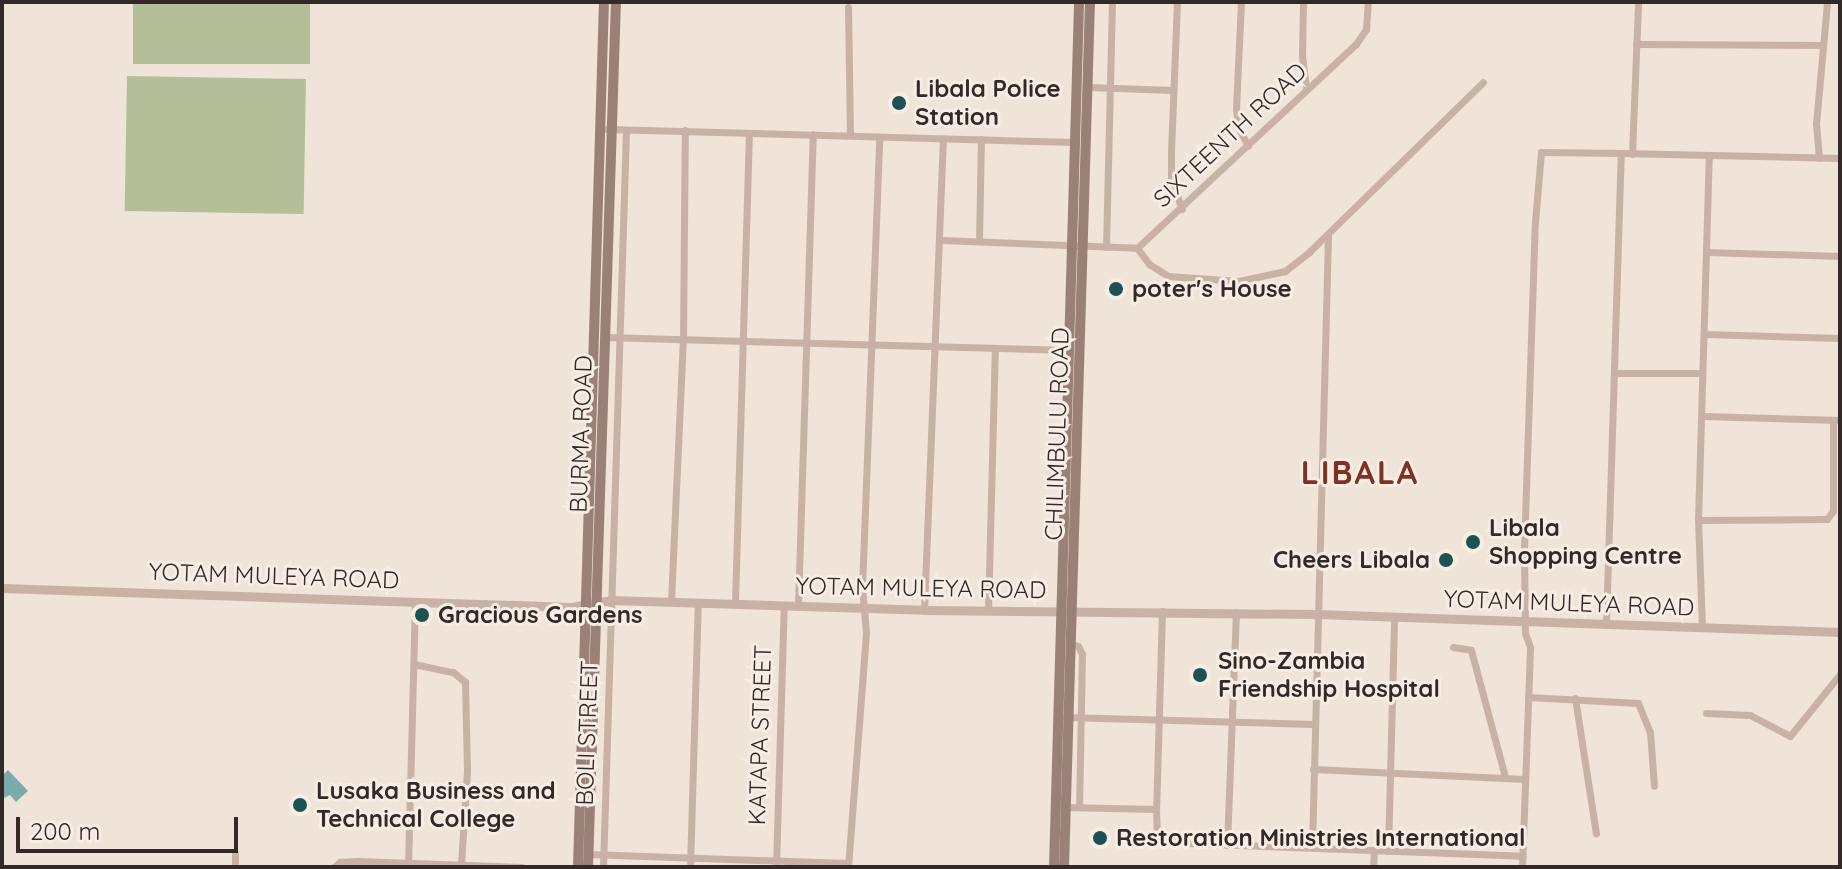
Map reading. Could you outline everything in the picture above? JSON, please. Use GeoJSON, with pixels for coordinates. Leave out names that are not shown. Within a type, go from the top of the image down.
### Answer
{"type":"FeatureCollection","features":[{"type":"Feature","properties":{"kind":"main road","name":"BURMA ROAD"},"geometry":{"type":"LineString","coordinates":[[604,2],[606,129]]}},
{"type":"Feature","properties":{"kind":"main road","name":"BURMA ROAD"},"geometry":{"type":"LineString","coordinates":[[578,867],[606,129],[616,2]]}},
{"type":"Feature","properties":{"kind":"main road","name":"CHILIMBULU ROAD"},"geometry":{"type":"LineString","coordinates":[[1054,867],[1060,807],[1078,246],[1076,142],[1079,2]]}},
{"type":"Feature","properties":{"kind":"main road","name":"CHILIMBULU ROAD"},"geometry":{"type":"LineString","coordinates":[[1063,717],[1071,644],[1067,611],[1070,350],[1090,2]]}},
{"type":"Feature","properties":{"kind":"main road","name":"BURMA ROAD"},"geometry":{"type":"LineString","coordinates":[[588,867],[590,604]]}},
{"type":"Feature","properties":{"kind":"main road","name":"CHILIMBULU ROAD"},"geometry":{"type":"LineString","coordinates":[[1060,807],[1064,867]]}},
{"type":"Feature","properties":{"kind":"street"},"geometry":{"type":"LineString","coordinates":[[1106,247],[1112,2]]}},
{"type":"Feature","properties":{"kind":"street"},"geometry":{"type":"LineString","coordinates":[[1177,2],[1171,179],[1182,209]]}},
{"type":"Feature","properties":{"kind":"street"},"geometry":{"type":"LineString","coordinates":[[1241,2],[1236,108],[1238,127],[1248,146]]}},
{"type":"Feature","properties":{"kind":"street"},"geometry":{"type":"LineString","coordinates":[[1303,2],[1302,55],[1306,89]]}},
{"type":"Feature","properties":{"kind":"street","name":"SIXTEENTH ROAD"},"geometry":{"type":"LineString","coordinates":[[1137,248],[1182,209],[1362,36],[1367,22],[1368,2]]}},
{"type":"Feature","properties":{"kind":"street"},"geometry":{"type":"LineString","coordinates":[[1632,154],[1638,2]]}},
{"type":"Feature","properties":{"kind":"street"},"geometry":{"type":"LineString","coordinates":[[1819,158],[1816,137],[1827,2]]}},
{"type":"Feature","properties":{"kind":"street"},"geometry":{"type":"LineString","coordinates":[[848,7],[850,135]]}},
{"type":"Feature","properties":{"kind":"street"},"geometry":{"type":"LineString","coordinates":[[1636,44],[1822,45]]}},
{"type":"Feature","properties":{"kind":"street"},"geometry":{"type":"LineString","coordinates":[[941,240],[1137,248],[1149,264],[1168,276],[1239,281],[1285,271],[1328,235],[1483,82]]}},
{"type":"Feature","properties":{"kind":"street"},"geometry":{"type":"LineString","coordinates":[[1087,87],[1173,90]]}},
{"type":"Feature","properties":{"kind":"street"},"geometry":{"type":"LineString","coordinates":[[606,129],[1076,142]]}},
{"type":"Feature","properties":{"kind":"street","name":"BOLI STREET"},"geometry":{"type":"LineString","coordinates":[[603,867],[626,130]]}},
{"type":"Feature","properties":{"kind":"street"},"geometry":{"type":"LineString","coordinates":[[671,601],[683,341],[685,130]]}},
{"type":"Feature","properties":{"kind":"street"},"geometry":{"type":"LineString","coordinates":[[735,603],[749,133]]}},
{"type":"Feature","properties":{"kind":"street"},"geometry":{"type":"LineString","coordinates":[[798,605],[813,134]]}},
{"type":"Feature","properties":{"kind":"street"},"geometry":{"type":"LineString","coordinates":[[588,854],[848,865],[862,720],[865,607],[862,588],[879,137]]}},
{"type":"Feature","properties":{"kind":"street"},"geometry":{"type":"LineString","coordinates":[[924,610],[943,138]]}},
{"type":"Feature","properties":{"kind":"street"},"geometry":{"type":"LineString","coordinates":[[979,241],[981,139]]}},
{"type":"Feature","properties":{"kind":"street"},"geometry":{"type":"LineString","coordinates":[[1522,867],[1530,647],[1526,622],[1525,494],[1535,222],[1541,152],[1840,158]]}},
{"type":"Feature","properties":{"kind":"street"},"geometry":{"type":"LineString","coordinates":[[1606,624],[1621,153]]}},
{"type":"Feature","properties":{"kind":"street"},"geometry":{"type":"LineString","coordinates":[[1702,628],[1698,520],[1709,156]]}},
{"type":"Feature","properties":{"kind":"street"},"geometry":{"type":"LineString","coordinates":[[1312,847],[1328,235]]}},
{"type":"Feature","properties":{"kind":"street"},"geometry":{"type":"LineString","coordinates":[[1706,252],[1840,256]]}},
{"type":"Feature","properties":{"kind":"street"},"geometry":{"type":"LineString","coordinates":[[1705,334],[1840,338]]}},
{"type":"Feature","properties":{"kind":"street"},"geometry":{"type":"LineString","coordinates":[[599,337],[1070,350]]}},
{"type":"Feature","properties":{"kind":"street"},"geometry":{"type":"LineString","coordinates":[[988,611],[995,349]]}},
{"type":"Feature","properties":{"kind":"street"},"geometry":{"type":"LineString","coordinates":[[1614,373],[1702,373]]}},
{"type":"Feature","properties":{"kind":"street"},"geometry":{"type":"LineString","coordinates":[[1698,520],[1827,519],[1833,511],[1836,420],[1703,416]]}},
{"type":"Feature","properties":{"kind":"street","name":"YOTAM MULEYA ROAD"},"geometry":{"type":"LineString","coordinates":[[2,588],[415,601],[590,604],[611,600],[924,610],[1236,612],[1840,632]]}},
{"type":"Feature","properties":{"kind":"street"},"geometry":{"type":"LineString","coordinates":[[408,865],[415,601]]}},
{"type":"Feature","properties":{"kind":"street"},"geometry":{"type":"LineString","coordinates":[[690,867],[698,602]]}},
{"type":"Feature","properties":{"kind":"street","name":"KATAPA STREET"},"geometry":{"type":"LineString","coordinates":[[776,864],[784,605]]}},
{"type":"Feature","properties":{"kind":"street"},"geometry":{"type":"LineString","coordinates":[[1162,611],[1156,809],[1157,835],[1162,842],[1523,856]]}},
{"type":"Feature","properties":{"kind":"street"},"geometry":{"type":"LineString","coordinates":[[1227,845],[1236,612]]}},
{"type":"Feature","properties":{"kind":"street"},"geometry":{"type":"LineString","coordinates":[[1388,851],[1394,616]]}},
{"type":"Feature","properties":{"kind":"street"},"geometry":{"type":"LineString","coordinates":[[1071,644],[1078,646],[1082,654],[1079,807]]}},
{"type":"Feature","properties":{"kind":"street"},"geometry":{"type":"LineString","coordinates":[[1453,647],[1471,650],[1505,777]]}},
{"type":"Feature","properties":{"kind":"street"},"geometry":{"type":"LineString","coordinates":[[414,664],[453,672],[465,682],[467,771],[461,865]]}},
{"type":"Feature","properties":{"kind":"street"},"geometry":{"type":"LineString","coordinates":[[1706,713],[1750,715],[1790,736],[1840,674]]}},
{"type":"Feature","properties":{"kind":"street"},"geometry":{"type":"LineString","coordinates":[[1528,697],[1629,701],[1641,706],[1650,732],[1654,786]]}},
{"type":"Feature","properties":{"kind":"street"},"geometry":{"type":"LineString","coordinates":[[1575,698],[1596,833]]}},
{"type":"Feature","properties":{"kind":"street"},"geometry":{"type":"LineString","coordinates":[[1063,717],[1313,724]]}},
{"type":"Feature","properties":{"kind":"street"},"geometry":{"type":"LineString","coordinates":[[1313,769],[1525,779]]}},
{"type":"Feature","properties":{"kind":"street"},"geometry":{"type":"LineString","coordinates":[[1060,807],[1156,809]]}},
{"type":"Feature","properties":{"kind":"street"},"geometry":{"type":"LineString","coordinates":[[1373,867],[1374,850]]}},
{"type":"Feature","properties":{"kind":"street"},"geometry":{"type":"LineString","coordinates":[[235,852],[235,867]]}},
{"type":"Feature","properties":{"kind":"street"},"geometry":{"type":"LineString","coordinates":[[334,867],[340,862],[522,867]]}},
{"type":"Feature","properties":{"kind":"green space"},"geometry":{"type":"Polygon","coordinates":[[[133,2],[310,2],[310,64],[133,64],[133,2]]]}},
{"type":"Feature","properties":{"kind":"green space"},"geometry":{"type":"Polygon","coordinates":[[[127,76],[306,79],[304,214],[125,211],[127,76]]]}},
{"type":"Feature","properties":{"kind":"water"},"geometry":{"type":"Polygon","coordinates":[[[8,770],[28,791],[16,802],[10,795],[2,799],[2,776],[8,770]]]}},
{"type":"Feature","properties":{"kind":"place","name":"Libala Police Station"},"geometry":{"type":"Point","coordinates":[899,103]}},
{"type":"Feature","properties":{"kind":"place","name":"poter's House"},"geometry":{"type":"Point","coordinates":[1116,289]}},
{"type":"Feature","properties":{"kind":"place","name":"Libala Shopping Centre"},"geometry":{"type":"Point","coordinates":[1473,542]}},
{"type":"Feature","properties":{"kind":"place","name":"Cheers Libala"},"geometry":{"type":"Point","coordinates":[1446,560]}},
{"type":"Feature","properties":{"kind":"place","name":"Gracious Gardens"},"geometry":{"type":"Point","coordinates":[422,615]}},
{"type":"Feature","properties":{"kind":"place","name":"Sino-Zambia Friendship Hospital"},"geometry":{"type":"Point","coordinates":[1200,675]}},
{"type":"Feature","properties":{"kind":"place","name":"Lusaka Business and Technical College"},"geometry":{"type":"Point","coordinates":[300,805]}},
{"type":"Feature","properties":{"kind":"place","name":"Restoration Ministries International"},"geometry":{"type":"Point","coordinates":[1100,838]}},
{"type":"Feature","properties":{"kind":"district","name":"LIBALA"},"geometry":{"type":"Point","coordinates":[1360,472]}}]}
